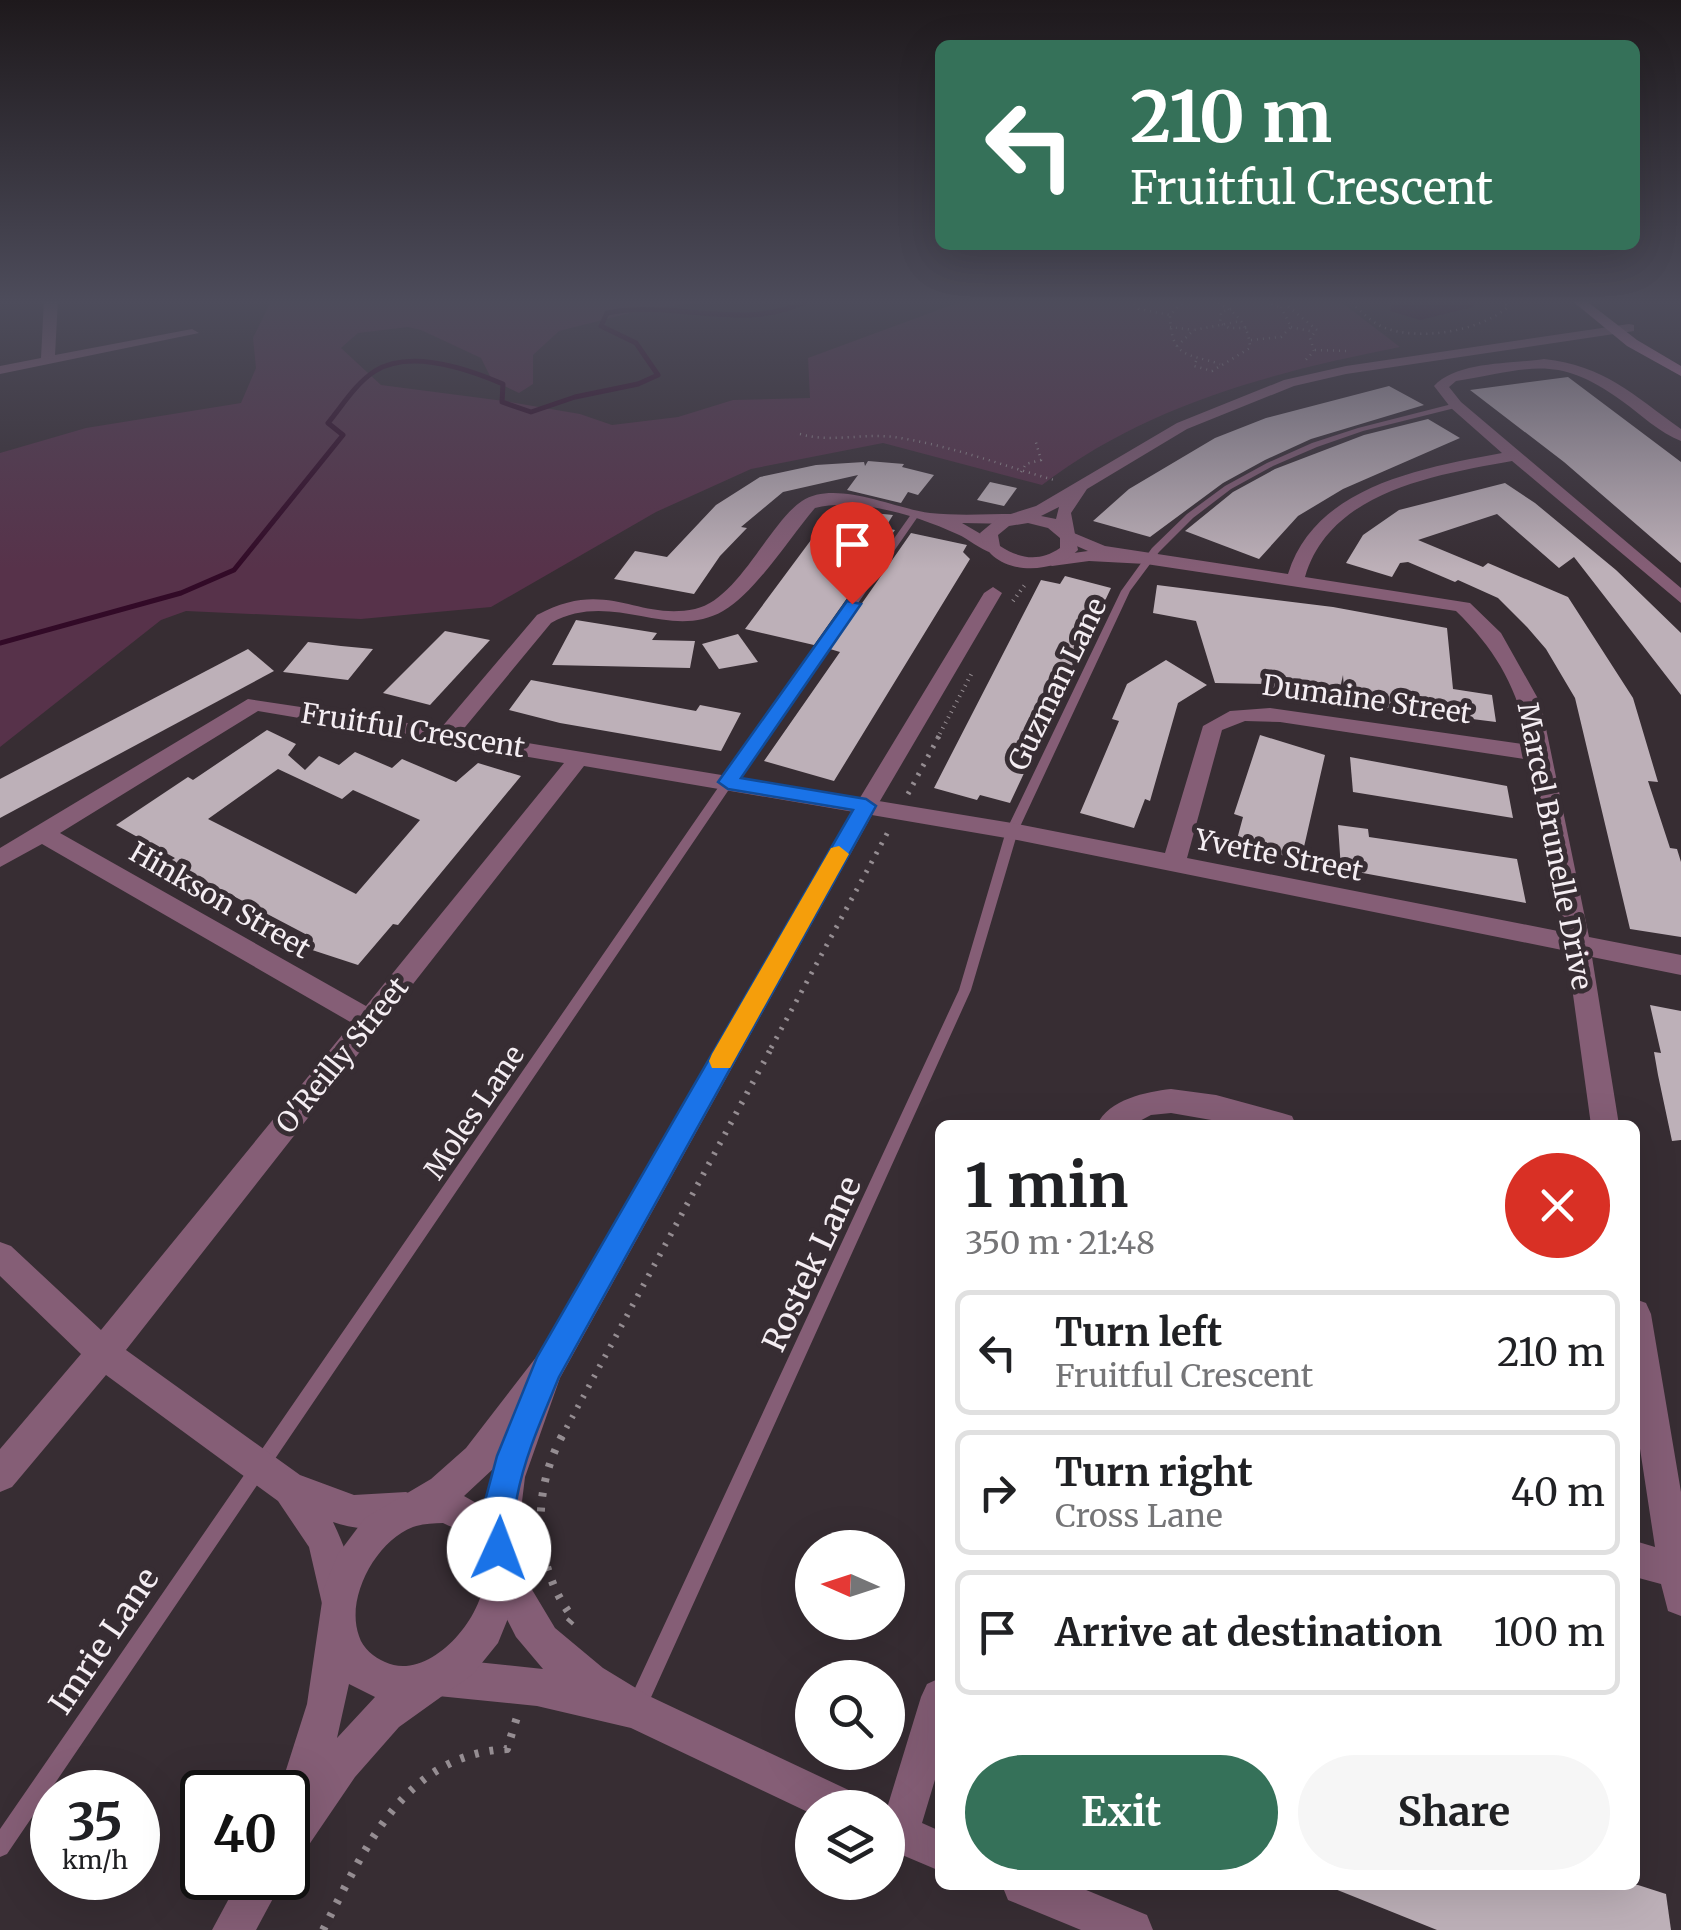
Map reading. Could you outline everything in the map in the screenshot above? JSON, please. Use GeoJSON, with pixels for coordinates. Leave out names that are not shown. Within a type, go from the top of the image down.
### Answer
{"type":"FeatureCollection","features":[{"type":"Feature","properties":{"kind":"street"},"geometry":{"type":"LineString","coordinates":[[1002,599],[989,533],[1004,522],[1042,510],[1182,426],[1275,389]]}},
{"type":"Feature","properties":{"kind":"street"},"geometry":{"type":"LineString","coordinates":[[1443,389],[1456,405],[1681,596]]}},
{"type":"Feature","properties":{"kind":"street"},"geometry":{"type":"LineString","coordinates":[[1615,389],[1681,436]]}},
{"type":"Feature","properties":{"kind":"street"},"geometry":{"type":"LineString","coordinates":[[1296,580],[1296,569],[1312,541],[1342,509],[1384,488],[1516,455]]}},
{"type":"Feature","properties":{"kind":"street"},"geometry":{"type":"LineString","coordinates":[[309,1770],[333,1684],[341,1590],[353,1562],[383,1527],[459,1482],[493,1448],[548,1368],[866,806],[1002,599],[1006,578],[1052,561],[1069,550],[1070,536],[1063,513],[1081,486]]}},
{"type":"Feature","properties":{"kind":"street"},"geometry":{"type":"LineString","coordinates":[[446,736],[558,608],[582,602],[683,614],[718,607],[809,504],[841,498],[923,517],[966,530],[992,548],[1025,562],[1052,561]]}},
{"type":"Feature","properties":{"kind":"street"},"geometry":{"type":"LineString","coordinates":[[923,517],[1015,519]]}},
{"type":"Feature","properties":{"kind":"street","name":"Marcel Brunelle Drive"},"geometry":{"type":"LineString","coordinates":[[1015,519],[1054,524],[1100,550],[1463,607],[1494,637],[1531,704],[1578,945],[1604,1120]]}},
{"type":"Feature","properties":{"kind":"street","name":"Marcel Brunelle Drive"},"geometry":{"type":"LineString","coordinates":[[1052,561],[1089,556],[1146,559]]}},
{"type":"Feature","properties":{"kind":"street","name":"Fruitful Crescent"},"geometry":{"type":"LineString","coordinates":[[0,858],[255,704],[866,806]]}},
{"type":"Feature","properties":{"kind":"street","name":"Dumaine Street"},"geometry":{"type":"LineString","coordinates":[[1174,864],[1212,726],[1234,715],[1252,712],[1540,754]]}},
{"type":"Feature","properties":{"kind":"street","name":"O'Reilly Street"},"geometry":{"type":"LineString","coordinates":[[0,1475],[580,757]]}},
{"type":"Feature","properties":{"kind":"street","name":"Yvette Street"},"geometry":{"type":"LineString","coordinates":[[866,806],[1012,831],[1681,965]]}},
{"type":"Feature","properties":{"kind":"street","name":"Hinkson Street"},"geometry":{"type":"LineString","coordinates":[[41,832],[369,1020]]}},
{"type":"Feature","properties":{"kind":"street"},"geometry":{"type":"LineString","coordinates":[[1118,1120],[1129,1110],[1164,1099],[1259,1120]]}},
{"type":"Feature","properties":{"kind":"street"},"geometry":{"type":"LineString","coordinates":[[0,1256],[103,1352],[290,1489],[354,1512],[383,1513],[446,1504],[469,1512],[487,1527],[524,1624],[563,1665],[635,1710],[804,1790]]}},
{"type":"Feature","properties":{"kind":"street"},"geometry":{"type":"LineString","coordinates":[[1640,1345],[1679,1585]]}},
{"type":"Feature","properties":{"kind":"street"},"geometry":{"type":"LineString","coordinates":[[310,1809],[342,1763],[385,1713],[464,1659],[485,1634],[498,1606],[500,1501],[512,1456],[548,1368]]}},
{"type":"Feature","properties":{"kind":"street"},"geometry":{"type":"LineString","coordinates":[[290,1489],[316,1519],[329,1546],[344,1648],[360,1670],[382,1683],[410,1685],[438,1677],[495,1678],[551,1687],[635,1710]]}},
{"type":"Feature","properties":{"kind":"street"},"geometry":{"type":"LineString","coordinates":[[1640,1562],[1679,1585]]}},
{"type":"Feature","properties":{"kind":"street"},"geometry":{"type":"LineString","coordinates":[[905,1797],[935,1711]]}},
{"type":"Feature","properties":{"kind":"street"},"geometry":{"type":"LineString","coordinates":[[905,1836],[935,1849]]}},
{"type":"Feature","properties":{"kind":"street"},"geometry":{"type":"LineString","coordinates":[[1035,1890],[1132,1930]]}},
{"type":"Feature","properties":{"kind":"street"},"geometry":{"type":"LineString","coordinates":[[232,1930],[250,1900]]}},
{"type":"Feature","properties":{"kind":"lane","name":"Guzman Lane"},"geometry":{"type":"LineString","coordinates":[[1012,831],[1126,591],[1146,559],[1183,519],[1232,484],[1332,436],[1456,405]]}},
{"type":"Feature","properties":{"kind":"lane","name":"Moles Lane"},"geometry":{"type":"LineString","coordinates":[[258,1468],[728,782],[923,517]]}},
{"type":"Feature","properties":{"kind":"lane","name":"Rostek Lane"},"geometry":{"type":"LineString","coordinates":[[635,1710],[965,990],[1012,831]]}},
{"type":"Feature","properties":{"kind":"lane","name":"Imrie Lane"},"geometry":{"type":"LineString","coordinates":[[0,1847],[258,1468]]}},
{"type":"Feature","properties":{"kind":"path"},"geometry":{"type":"LineString","coordinates":[[800,434],[814,439],[881,435],[917,441],[1054,480]]}},
{"type":"Feature","properties":{"kind":"path"},"geometry":{"type":"LineString","coordinates":[[1021,472],[1026,464],[1041,460],[1035,438]]}},
{"type":"Feature","properties":{"kind":"path"},"geometry":{"type":"LineString","coordinates":[[1002,599],[1028,580]]}},
{"type":"Feature","properties":{"kind":"path"},"geometry":{"type":"LineString","coordinates":[[910,792],[981,657]]}},
{"type":"Feature","properties":{"kind":"path"},"geometry":{"type":"LineString","coordinates":[[560,1632],[573,1618],[544,1576],[539,1536],[544,1486],[557,1445],[888,834]]}},
{"type":"Feature","properties":{"kind":"path"},"geometry":{"type":"LineString","coordinates":[[323,1930],[387,1816],[427,1773],[470,1752],[507,1749],[517,1716]]}},
{"type":"Feature","properties":{"kind":"shaded area"},"geometry":{"type":"Polygon","coordinates":[[[247,389],[412,389],[580,414],[612,425],[678,417],[733,400],[810,398],[810,389],[1231,389],[1124,433],[1042,485],[883,443],[751,469],[656,512],[491,607],[361,619],[186,611],[161,620],[0,747],[0,453],[86,428],[241,403],[247,389]]]}},
{"type":"Feature","properties":{"kind":"building"},"geometry":{"type":"Polygon","coordinates":[[[1377,389],[1395,389],[1424,405],[1311,439],[1265,460],[1223,483],[1150,537],[1093,521],[1129,489],[1215,438],[1266,418],[1377,389]]]}},
{"type":"Feature","properties":{"kind":"building"},"geometry":{"type":"Polygon","coordinates":[[[1584,389],[1681,462],[1681,563],[1564,462],[1470,390],[1584,389]]]}},
{"type":"Feature","properties":{"kind":"building"},"geometry":{"type":"Polygon","coordinates":[[[1428,419],[1460,438],[1343,489],[1298,516],[1259,559],[1185,531],[1233,492],[1275,469],[1364,435],[1428,419]]]}},
{"type":"Feature","properties":{"kind":"building"},"geometry":{"type":"Polygon","coordinates":[[[868,461],[904,464],[902,467],[934,475],[918,495],[908,492],[901,503],[847,490],[858,475],[783,492],[741,527],[747,528],[720,556],[694,594],[614,579],[635,551],[667,557],[716,505],[760,477],[816,465],[864,462],[865,466],[868,461]]]}},
{"type":"Feature","properties":{"kind":"building"},"geometry":{"type":"Polygon","coordinates":[[[990,482],[1017,488],[1004,506],[977,500],[990,482]]]}},
{"type":"Feature","properties":{"kind":"building"},"geometry":{"type":"Polygon","coordinates":[[[1505,483],[1616,570],[1681,633],[1681,695],[1574,557],[1559,568],[1497,514],[1418,540],[1483,567],[1488,563],[1568,597],[1633,698],[1658,782],[1648,781],[1670,848],[1677,849],[1681,862],[1681,937],[1630,929],[1575,698],[1546,649],[1527,627],[1498,598],[1408,562],[1400,563],[1392,577],[1346,563],[1363,535],[1399,510],[1505,483]]]}},
{"type":"Feature","properties":{"kind":"building"},"geometry":{"type":"Polygon","coordinates":[[[834,509],[893,515],[885,528],[895,530],[814,645],[745,629],[834,509]]]}},
{"type":"Feature","properties":{"kind":"building"},"geometry":{"type":"Polygon","coordinates":[[[911,533],[967,545],[963,552],[970,559],[834,781],[764,761],[840,652],[830,649],[911,533]]]}},
{"type":"Feature","properties":{"kind":"building"},"geometry":{"type":"Polygon","coordinates":[[[1065,576],[1111,588],[1010,803],[980,795],[977,800],[934,788],[1041,580],[1060,584],[1065,576]]]}},
{"type":"Feature","properties":{"kind":"building"},"geometry":{"type":"Polygon","coordinates":[[[1157,585],[1333,607],[1447,628],[1453,689],[1492,695],[1496,722],[1345,703],[1343,675],[1337,702],[1284,692],[1284,688],[1266,688],[1265,684],[1215,683],[1196,621],[1153,613],[1157,585]]]}},
{"type":"Feature","properties":{"kind":"building"},"geometry":{"type":"Polygon","coordinates":[[[576,620],[657,633],[652,640],[695,641],[690,668],[552,665],[576,620]]]}},
{"type":"Feature","properties":{"kind":"building"},"geometry":{"type":"Polygon","coordinates":[[[445,631],[490,640],[430,705],[383,693],[445,631]]]}},
{"type":"Feature","properties":{"kind":"building"},"geometry":{"type":"Polygon","coordinates":[[[738,634],[758,662],[719,669],[702,644],[738,634]]]}},
{"type":"Feature","properties":{"kind":"building"},"geometry":{"type":"Polygon","coordinates":[[[308,642],[373,649],[348,680],[283,672],[308,642]]]}},
{"type":"Feature","properties":{"kind":"building"},"geometry":{"type":"Polygon","coordinates":[[[248,649],[274,671],[0,818],[0,779],[248,649]]]}},
{"type":"Feature","properties":{"kind":"building"},"geometry":{"type":"Polygon","coordinates":[[[1166,660],[1207,685],[1178,703],[1150,801],[1145,799],[1134,828],[1080,813],[1119,721],[1112,719],[1127,684],[1166,660]]]}},
{"type":"Feature","properties":{"kind":"building"},"geometry":{"type":"Polygon","coordinates":[[[531,680],[696,711],[700,705],[741,713],[721,751],[560,723],[509,710],[531,680]]]}},
{"type":"Feature","properties":{"kind":"building"},"geometry":{"type":"Polygon","coordinates":[[[267,730],[296,744],[288,755],[305,770],[319,756],[339,765],[355,752],[392,768],[402,759],[456,782],[478,763],[521,776],[398,925],[393,924],[358,965],[303,947],[311,937],[169,862],[175,858],[116,825],[188,777],[193,780],[267,730]],[[278,769],[208,819],[356,894],[420,820],[353,790],[342,799],[278,769]]]}},
{"type":"Feature","properties":{"kind":"building"},"geometry":{"type":"Polygon","coordinates":[[[1260,735],[1325,755],[1301,860],[1236,843],[1243,817],[1234,814],[1260,735]]]}},
{"type":"Feature","properties":{"kind":"building"},"geometry":{"type":"Polygon","coordinates":[[[1350,757],[1507,786],[1513,818],[1353,792],[1350,757]]]}},
{"type":"Feature","properties":{"kind":"building"},"geometry":{"type":"Polygon","coordinates":[[[1338,825],[1368,829],[1369,837],[1517,859],[1526,903],[1341,869],[1338,825]]]}},
{"type":"Feature","properties":{"kind":"building"},"geometry":{"type":"Polygon","coordinates":[[[1650,1005],[1681,1011],[1681,1140],[1672,1141],[1654,1052],[1661,1053],[1650,1005]]]}},
{"type":"Feature","properties":{"kind":"building"},"geometry":{"type":"Polygon","coordinates":[[[1640,1886],[1666,1894],[1671,1930],[1437,1930],[1337,1890],[1640,1890],[1640,1886]]]}},
{"type":"Feature","properties":{"kind":"waterway"},"geometry":{"type":"LineString","coordinates":[[0,643],[181,593],[234,570],[343,435],[328,423],[355,389]]}},
{"type":"Feature","properties":{"kind":"waterway"},"geometry":{"type":"LineString","coordinates":[[503,389],[502,402],[531,412],[613,389]]}},
{"type":"Feature","properties":{"kind":"slow traffic"},"geometry":{"type":"LineString","coordinates":[[721,1061],[839,854]]}},
{"type":"Feature","properties":{"kind":"route"},"geometry":{"type":"LineString","coordinates":[[499,1549],[500,1501],[512,1456],[548,1368],[866,806],[728,782],[852,604]]}}]}
